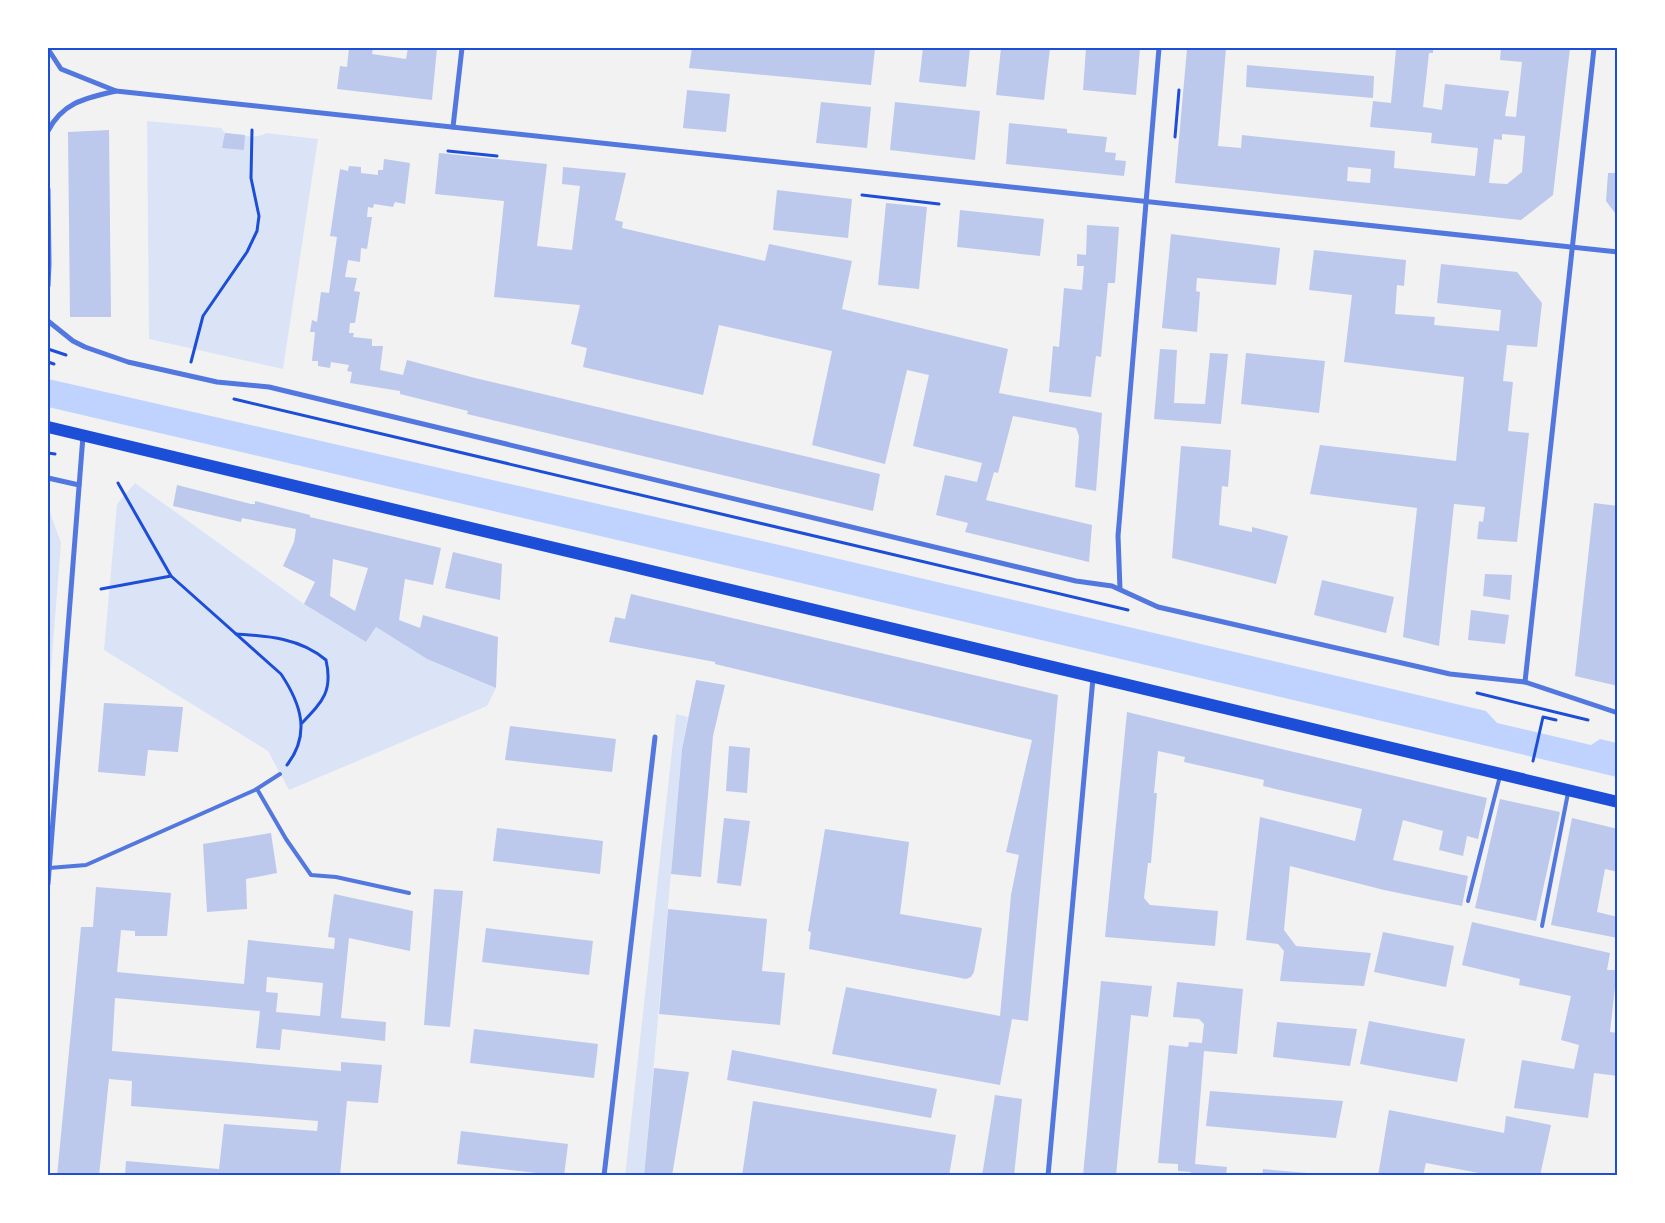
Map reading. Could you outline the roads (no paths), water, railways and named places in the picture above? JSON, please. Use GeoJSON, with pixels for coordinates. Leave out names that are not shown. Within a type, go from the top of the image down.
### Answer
{"type":"FeatureCollection","features":[{"type":"Feature","properties":{"kind":"main road"},"geometry":{"type":"LineString","coordinates":[[48,427],[1618,802]]}},
{"type":"Feature","properties":{"kind":"street"},"geometry":{"type":"LineString","coordinates":[[453,127],[462,48]]}},
{"type":"Feature","properties":{"kind":"street"},"geometry":{"type":"LineString","coordinates":[[1120,589],[1118,536],[1159,48]]}},
{"type":"Feature","properties":{"kind":"street"},"geometry":{"type":"LineString","coordinates":[[1525,682],[1594,48]]}},
{"type":"Feature","properties":{"kind":"street"},"geometry":{"type":"LineString","coordinates":[[48,49],[61,69],[116,91],[1618,252]]}},
{"type":"Feature","properties":{"kind":"street"},"geometry":{"type":"LineString","coordinates":[[48,132],[62,111],[86,98],[116,91]]}},
{"type":"Feature","properties":{"kind":"street"},"geometry":{"type":"LineString","coordinates":[[48,189],[48,286]]}},
{"type":"Feature","properties":{"kind":"street"},"geometry":{"type":"LineString","coordinates":[[48,321],[85,348],[128,362],[217,382],[270,387],[1076,581],[1120,589],[1154,605],[1188,614],[1460,676],[1525,682],[1618,714]]}},
{"type":"Feature","properties":{"kind":"street"},"geometry":{"type":"LineString","coordinates":[[48,884],[83,435]]}},
{"type":"Feature","properties":{"kind":"street"},"geometry":{"type":"LineString","coordinates":[[48,478],[79,485]]}},
{"type":"Feature","properties":{"kind":"street"},"geometry":{"type":"LineString","coordinates":[[1048,1176],[1093,678]]}},
{"type":"Feature","properties":{"kind":"street"},"geometry":{"type":"LineString","coordinates":[[604,1176],[655,736]]}},
{"type":"Feature","properties":{"kind":"lane"},"geometry":{"type":"LineString","coordinates":[[49,868],[86,865],[257,789],[280,774]]}},
{"type":"Feature","properties":{"kind":"lane"},"geometry":{"type":"LineString","coordinates":[[1468,901],[1500,774]]}},
{"type":"Feature","properties":{"kind":"lane"},"geometry":{"type":"LineString","coordinates":[[257,789],[286,839],[311,875],[336,877],[408,893]]}},
{"type":"Feature","properties":{"kind":"lane"},"geometry":{"type":"LineString","coordinates":[[1542,926],[1568,790]]}},
{"type":"Feature","properties":{"kind":"water"},"geometry":{"type":"Polygon","coordinates":[[[48,379],[788,547],[1486,711],[1497,723],[1591,745],[1600,739],[1617,743],[1617,777],[780,578],[48,407],[48,379]]]}}]}
